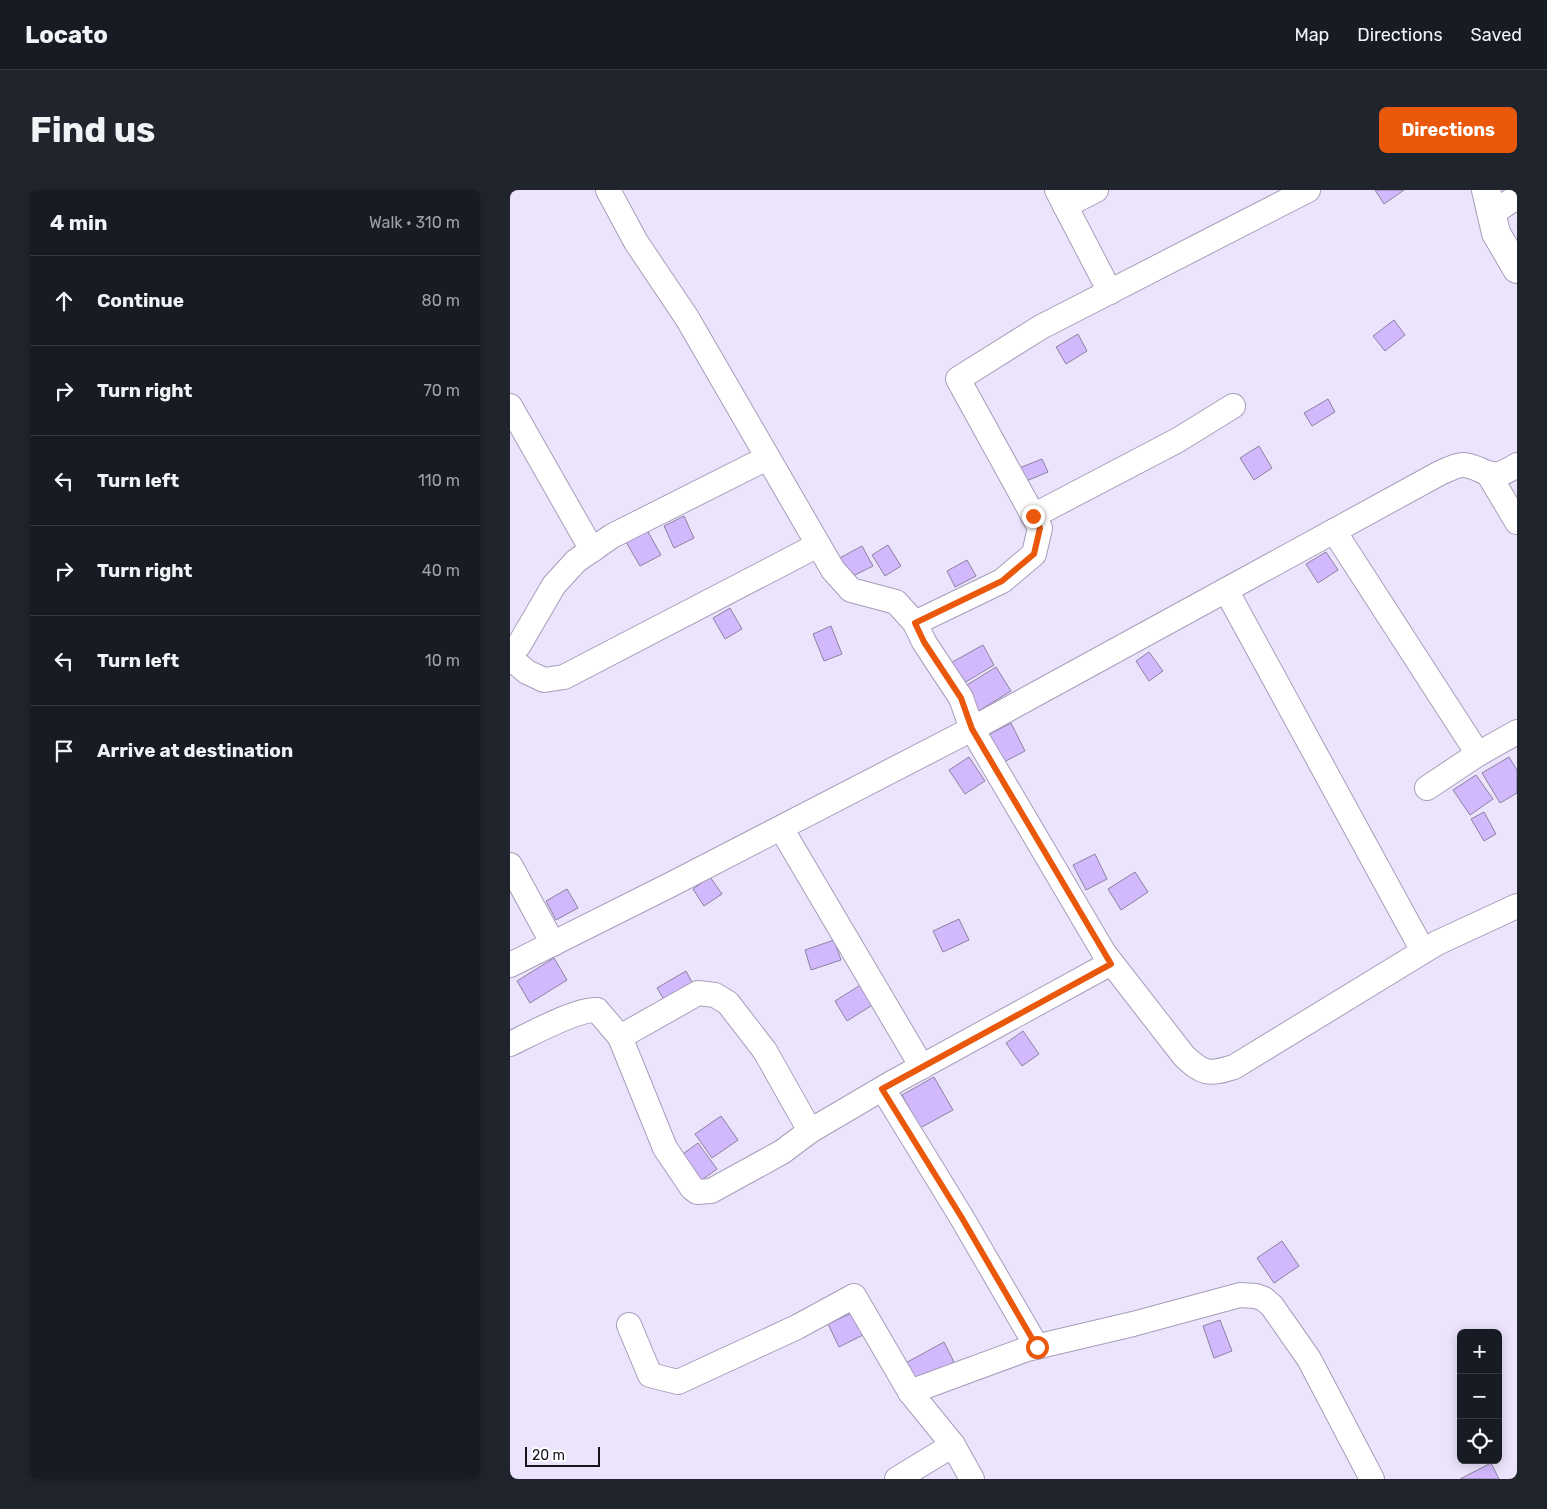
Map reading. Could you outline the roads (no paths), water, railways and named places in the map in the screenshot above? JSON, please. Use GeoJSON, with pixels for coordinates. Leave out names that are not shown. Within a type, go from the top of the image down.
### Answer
{"type":"FeatureCollection","features":[{"type":"Feature","properties":{"kind":"street"},"geometry":{"type":"LineString","coordinates":[[608,190],[636,242],[687,318],[833,570],[851,590],[896,602],[915,623],[924,642],[961,698],[972,729],[1111,964],[1184,1056],[1198,1069],[1215,1072],[1234,1067],[1437,943],[1517,906]]}},
{"type":"Feature","properties":{"kind":"street"},"geometry":{"type":"LineString","coordinates":[[1096,190],[1061,198],[1110,292]]}},
{"type":"Feature","properties":{"kind":"street"},"geometry":{"type":"LineString","coordinates":[[915,623],[1002,581],[1034,554],[1040,528],[958,379],[1041,327],[1308,190]]}},
{"type":"Feature","properties":{"kind":"street"},"geometry":{"type":"LineString","coordinates":[[1517,197],[1488,202],[1496,233],[1517,268]]}},
{"type":"Feature","properties":{"kind":"street"},"geometry":{"type":"LineString","coordinates":[[510,406],[592,550]]}},
{"type":"Feature","properties":{"kind":"street"},"geometry":{"type":"LineString","coordinates":[[1033,516],[1178,440],[1233,406]]}},
{"type":"Feature","properties":{"kind":"street"},"geometry":{"type":"LineString","coordinates":[[767,458],[612,536],[576,561],[554,585],[510,657],[527,672],[544,680],[564,677],[818,545]]}},
{"type":"Feature","properties":{"kind":"street"},"geometry":{"type":"LineString","coordinates":[[510,965],[972,729],[1440,473],[1462,465],[1473,467],[1490,475],[1504,473],[1517,465]]}},
{"type":"Feature","properties":{"kind":"street"},"geometry":{"type":"LineString","coordinates":[[1490,475],[1517,522]]}},
{"type":"Feature","properties":{"kind":"street"},"geometry":{"type":"LineString","coordinates":[[1334,531],[1478,754]]}},
{"type":"Feature","properties":{"kind":"street"},"geometry":{"type":"LineString","coordinates":[[1226,590],[1424,951]]}},
{"type":"Feature","properties":{"kind":"street"},"geometry":{"type":"LineString","coordinates":[[1427,788],[1478,754],[1517,732]]}},
{"type":"Feature","properties":{"kind":"street"},"geometry":{"type":"LineString","coordinates":[[781,828],[922,1067]]}},
{"type":"Feature","properties":{"kind":"street"},"geometry":{"type":"LineString","coordinates":[[510,865],[553,944]]}},
{"type":"Feature","properties":{"kind":"street"},"geometry":{"type":"LineString","coordinates":[[510,1044],[590,1009],[597,1010],[620,1037],[665,1148],[692,1188],[697,1192],[711,1192],[782,1152],[810,1131],[882,1089],[1111,964]]}},
{"type":"Feature","properties":{"kind":"street"},"geometry":{"type":"LineString","coordinates":[[620,1037],[698,993],[715,994],[728,1003],[766,1051],[810,1131]]}},
{"type":"Feature","properties":{"kind":"street"},"geometry":{"type":"LineString","coordinates":[[882,1089],[962,1218],[1037,1347]]}},
{"type":"Feature","properties":{"kind":"street"},"geometry":{"type":"LineString","coordinates":[[910,1392],[1037,1347],[1133,1324],[1240,1295],[1256,1296],[1264,1299],[1272,1306],[1309,1359],[1372,1479]]}},
{"type":"Feature","properties":{"kind":"street"},"geometry":{"type":"LineString","coordinates":[[629,1325],[650,1374],[678,1382],[797,1327],[854,1296],[910,1392],[953,1445],[972,1479]]}},
{"type":"Feature","properties":{"kind":"street"},"geometry":{"type":"LineString","coordinates":[[897,1479],[953,1445]]}}]}
